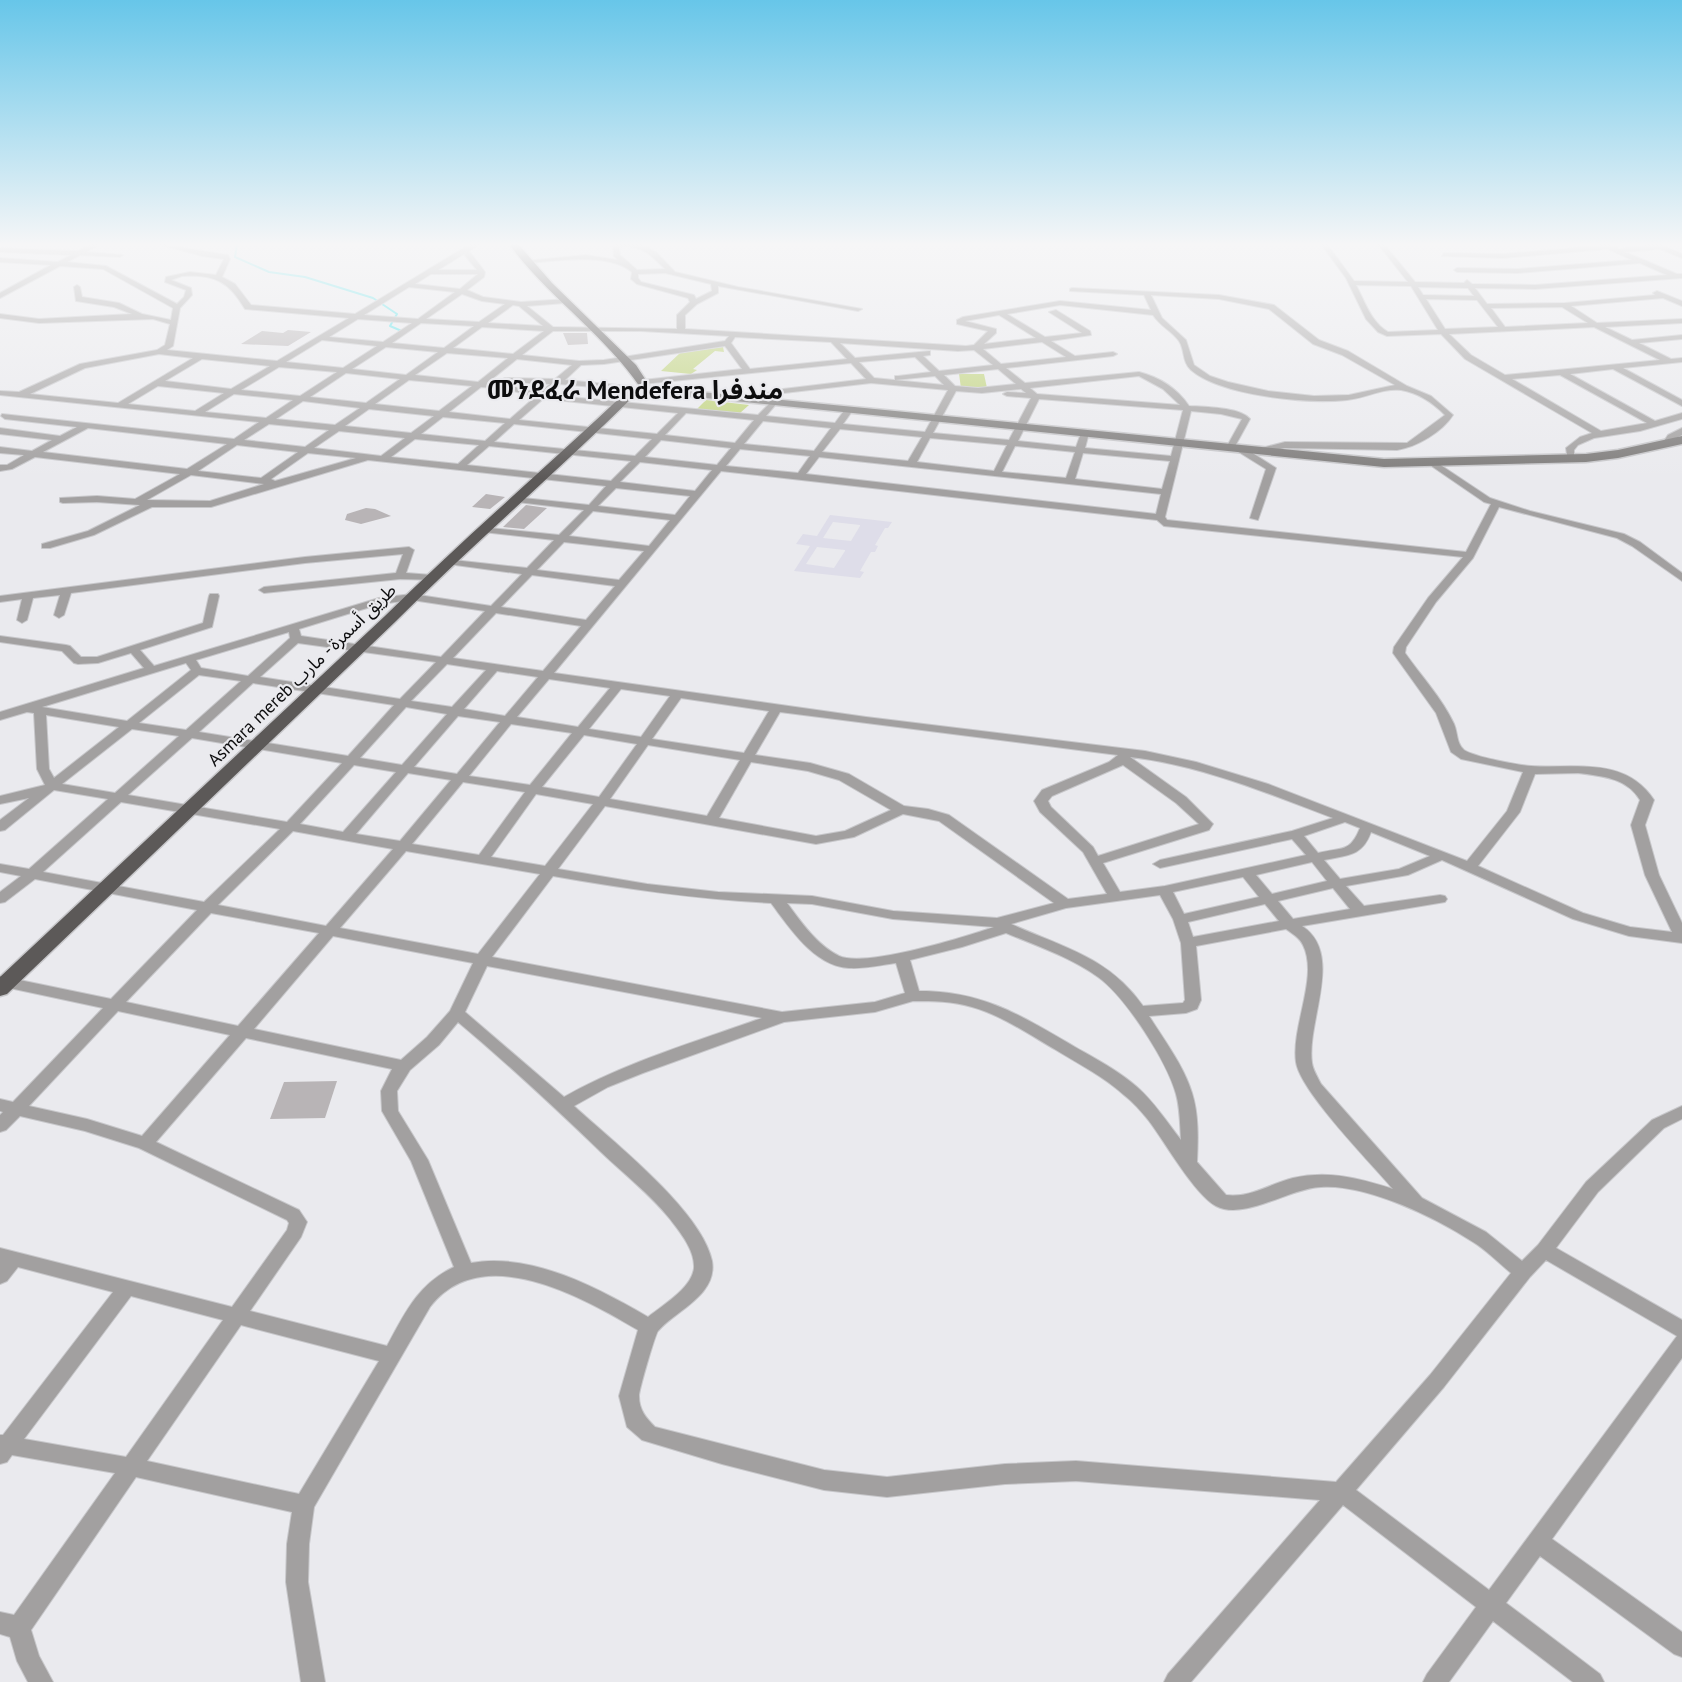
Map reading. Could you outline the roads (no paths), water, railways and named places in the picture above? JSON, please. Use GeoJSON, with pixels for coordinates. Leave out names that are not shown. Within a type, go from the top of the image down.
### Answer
{"type":"FeatureCollection","features":[{"type":"Feature","properties":{"kind":"highway"},"geometry":{"type":"LineString","coordinates":[[588,322],[624,359],[639,387]]}},
{"type":"Feature","properties":{"kind":"highway","name":"Asmara mereb طريق أسمرة - مارب"},"geometry":{"type":"LineString","coordinates":[[2,984],[255,747],[448,561],[639,387]]}},
{"type":"Feature","properties":{"kind":"main road"},"geometry":{"type":"LineString","coordinates":[[639,387],[672,393],[1384,463],[1604,457],[1675,442]]}},
{"type":"Feature","properties":{"kind":"street"},"geometry":{"type":"LineString","coordinates":[[197,413],[345,322]]}},
{"type":"Feature","properties":{"kind":"street"},"geometry":{"type":"LineString","coordinates":[[137,502],[188,473],[418,322]]}},
{"type":"Feature","properties":{"kind":"street"},"geometry":{"type":"LineString","coordinates":[[429,322],[551,329],[681,331],[966,348]]}},
{"type":"Feature","properties":{"kind":"street"},"geometry":{"type":"LineString","coordinates":[[263,481],[484,322]]}},
{"type":"Feature","properties":{"kind":"street"},"geometry":{"type":"LineString","coordinates":[[543,322],[551,329]]}},
{"type":"Feature","properties":{"kind":"street"},"geometry":{"type":"LineString","coordinates":[[681,322],[681,331]]}},
{"type":"Feature","properties":{"kind":"street"},"geometry":{"type":"LineString","coordinates":[[962,322],[993,331],[986,341],[976,347]]}},
{"type":"Feature","properties":{"kind":"street"},"geometry":{"type":"LineString","coordinates":[[1016,322],[1045,340],[1073,362]]}},
{"type":"Feature","properties":{"kind":"street"},"geometry":{"type":"LineString","coordinates":[[159,352],[169,346],[482,381],[558,382],[639,387],[748,372],[1087,335],[1070,322]]}},
{"type":"Feature","properties":{"kind":"street"},"geometry":{"type":"LineString","coordinates":[[1163,322],[1181,339],[1188,362],[1194,370],[1239,388],[1279,396],[1318,399],[1350,397],[1385,388],[1415,392]]}},
{"type":"Feature","properties":{"kind":"street"},"geometry":{"type":"LineString","coordinates":[[1261,451],[1284,445],[1365,447],[1410,445],[1445,421],[1449,415],[1439,405],[1345,354],[1316,342],[1291,322]]}},
{"type":"Feature","properties":{"kind":"street"},"geometry":{"type":"LineString","coordinates":[[1375,322],[1381,332],[1399,334],[1650,322]]}},
{"type":"Feature","properties":{"kind":"street"},"geometry":{"type":"LineString","coordinates":[[1437,322],[1443,332],[1468,357],[1600,434]]}},
{"type":"Feature","properties":{"kind":"street"},"geometry":{"type":"LineString","coordinates":[[1498,322],[1503,329]]}},
{"type":"Feature","properties":{"kind":"street"},"geometry":{"type":"LineString","coordinates":[[1592,322],[1682,367]]}},
{"type":"Feature","properties":{"kind":"street"},"geometry":{"type":"LineString","coordinates":[[169,346],[174,323]]}},
{"type":"Feature","properties":{"kind":"street"},"geometry":{"type":"LineString","coordinates":[[63,500],[211,504],[279,483],[380,457],[412,436],[551,329]]}},
{"type":"Feature","properties":{"kind":"street"},"geometry":{"type":"LineString","coordinates":[[320,338],[579,363],[624,359],[727,343],[735,335]]}},
{"type":"Feature","properties":{"kind":"street"},"geometry":{"type":"LineString","coordinates":[[1631,342],[1682,337]]}},
{"type":"Feature","properties":{"kind":"street"},"geometry":{"type":"LineString","coordinates":[[834,341],[872,381],[1187,410],[1221,411],[1244,416],[1246,419],[1235,448],[1271,468],[1255,519]]}},
{"type":"Feature","properties":{"kind":"street"},"geometry":{"type":"LineString","coordinates":[[727,343],[748,372]]}},
{"type":"Feature","properties":{"kind":"street"},"geometry":{"type":"LineString","coordinates":[[976,347],[1036,397]]}},
{"type":"Feature","properties":{"kind":"street"},"geometry":{"type":"LineString","coordinates":[[23,398],[83,366],[159,352],[343,370],[414,374]]}},
{"type":"Feature","properties":{"kind":"street"},"geometry":{"type":"LineString","coordinates":[[917,354],[953,389]]}},
{"type":"Feature","properties":{"kind":"street"},"geometry":{"type":"LineString","coordinates":[[145,1144],[403,846],[720,468],[761,418],[766,402],[762,397],[783,391],[1063,359],[1073,362],[1113,354]]}},
{"type":"Feature","properties":{"kind":"street"},"geometry":{"type":"LineString","coordinates":[[120,405],[201,356]]}},
{"type":"Feature","properties":{"kind":"street"},"geometry":{"type":"LineString","coordinates":[[1503,378],[1682,360]]}},
{"type":"Feature","properties":{"kind":"street"},"geometry":{"type":"LineString","coordinates":[[461,466],[579,363]]}},
{"type":"Feature","properties":{"kind":"street"},"geometry":{"type":"LineString","coordinates":[[1615,367],[1682,403]]}},
{"type":"Feature","properties":{"kind":"street"},"geometry":{"type":"LineString","coordinates":[[1561,372],[1653,423]]}},
{"type":"Feature","properties":{"kind":"street"},"geometry":{"type":"LineString","coordinates":[[975,391],[1147,375],[1175,396],[1187,410]]}},
{"type":"Feature","properties":{"kind":"street"},"geometry":{"type":"LineString","coordinates":[[482,381],[542,396],[1174,459]]}},
{"type":"Feature","properties":{"kind":"street"},"geometry":{"type":"LineString","coordinates":[[156,383],[997,473],[1038,490],[1071,481],[1166,492]]}},
{"type":"Feature","properties":{"kind":"street"},"geometry":{"type":"LineString","coordinates":[[912,463],[953,389]]}},
{"type":"Feature","properties":{"kind":"street"},"geometry":{"type":"LineString","coordinates":[[0,393],[23,398],[32,395],[800,476],[1038,490],[1160,517],[1164,523],[1172,525],[1470,555]]}},
{"type":"Feature","properties":{"kind":"street"},"geometry":{"type":"LineString","coordinates":[[657,408],[672,393]]}},
{"type":"Feature","properties":{"kind":"street"},"geometry":{"type":"LineString","coordinates":[[1099,395],[1106,403]]}},
{"type":"Feature","properties":{"kind":"street"},"geometry":{"type":"LineString","coordinates":[[997,473],[1036,397]]}},
{"type":"Feature","properties":{"kind":"street"},"geometry":{"type":"LineString","coordinates":[[2,418],[16,408]]}},
{"type":"Feature","properties":{"kind":"street"},"geometry":{"type":"LineString","coordinates":[[800,476],[849,410]]}},
{"type":"Feature","properties":{"kind":"street"},"geometry":{"type":"LineString","coordinates":[[1160,517],[1187,410]]}},
{"type":"Feature","properties":{"kind":"street"},"geometry":{"type":"LineString","coordinates":[[0,1126],[8,1107],[115,1005],[207,908],[289,828],[403,703],[530,572],[612,483],[684,411]]}},
{"type":"Feature","properties":{"kind":"street"},"geometry":{"type":"LineString","coordinates":[[1571,459],[1569,450],[1573,444],[1585,437],[1642,428],[1682,416]]}},
{"type":"Feature","properties":{"kind":"street"},"geometry":{"type":"LineString","coordinates":[[2,418],[237,441],[698,494]]}},
{"type":"Feature","properties":{"kind":"street"},"geometry":{"type":"LineString","coordinates":[[0,468],[9,467],[87,425]]}},
{"type":"Feature","properties":{"kind":"street"},"geometry":{"type":"LineString","coordinates":[[0,431],[62,439]]}},
{"type":"Feature","properties":{"kind":"street"},"geometry":{"type":"LineString","coordinates":[[1675,442],[1671,437],[1682,431]]}},
{"type":"Feature","properties":{"kind":"street"},"geometry":{"type":"LineString","coordinates":[[1071,481],[1085,433]]}},
{"type":"Feature","properties":{"kind":"street"},"geometry":{"type":"LineString","coordinates":[[0,450],[279,483]]}},
{"type":"Feature","properties":{"kind":"street"},"geometry":{"type":"LineString","coordinates":[[1433,463],[1473,492],[1496,503],[1620,536],[1636,544],[1682,578]]}},
{"type":"Feature","properties":{"kind":"street"},"geometry":{"type":"LineString","coordinates":[[517,499],[678,518]]}},
{"type":"Feature","properties":{"kind":"street"},"geometry":{"type":"LineString","coordinates":[[295,633],[359,647],[678,694],[1192,765],[1263,787],[1367,826],[1441,855],[1578,916],[1629,931],[1682,938],[1653,875],[1638,825],[1647,801],[1644,790],[1623,777],[1603,773],[1531,770],[1456,752],[1453,749],[1450,728],[1437,704],[1399,653],[1400,647],[1426,608],[1470,555],[1496,503]]}},
{"type":"Feature","properties":{"kind":"street"},"geometry":{"type":"LineString","coordinates":[[46,546],[91,534],[152,504]]}},
{"type":"Feature","properties":{"kind":"street"},"geometry":{"type":"LineString","coordinates":[[483,529],[652,549]]}},
{"type":"Feature","properties":{"kind":"street"},"geometry":{"type":"LineString","coordinates":[[0,599],[305,560],[409,550],[400,576]]}},
{"type":"Feature","properties":{"kind":"street"},"geometry":{"type":"LineString","coordinates":[[448,561],[623,584]]}},
{"type":"Feature","properties":{"kind":"street"},"geometry":{"type":"LineString","coordinates":[[264,590],[400,576],[432,578]]}},
{"type":"Feature","properties":{"kind":"street"},"geometry":{"type":"LineString","coordinates":[[59,615],[66,591]]}},
{"type":"Feature","properties":{"kind":"street"},"geometry":{"type":"LineString","coordinates":[[22,620],[28,596]]}},
{"type":"Feature","properties":{"kind":"street"},"geometry":{"type":"LineString","coordinates":[[0,639],[66,648],[78,661],[87,662],[208,625],[214,596]]}},
{"type":"Feature","properties":{"kind":"street"},"geometry":{"type":"LineString","coordinates":[[0,716],[34,710],[153,671],[193,665],[295,633],[379,601],[412,597],[589,624]]}},
{"type":"Feature","properties":{"kind":"street"},"geometry":{"type":"LineString","coordinates":[[0,899],[32,874],[116,797],[251,680],[295,633]]}},
{"type":"Feature","properties":{"kind":"street"},"geometry":{"type":"LineString","coordinates":[[133,649],[153,671]]}},
{"type":"Feature","properties":{"kind":"street"},"geometry":{"type":"LineString","coordinates":[[193,665],[251,680],[510,718],[810,767],[844,777],[901,810],[928,813],[944,818],[1065,904]]}},
{"type":"Feature","properties":{"kind":"street"},"geometry":{"type":"LineString","coordinates":[[0,827],[127,726],[193,665]]}},
{"type":"Feature","properties":{"kind":"street"},"geometry":{"type":"LineString","coordinates":[[346,837],[407,770],[495,666]]}},
{"type":"Feature","properties":{"kind":"street"},"geometry":{"type":"LineString","coordinates":[[482,860],[580,729],[618,684]]}},
{"type":"Feature","properties":{"kind":"street"},"geometry":{"type":"LineString","coordinates":[[465,1271],[419,1160],[390,1111],[389,1091],[404,1066],[434,1041],[457,1013],[482,960],[602,801],[678,694]]}},
{"type":"Feature","properties":{"kind":"street"},"geometry":{"type":"LineString","coordinates":[[710,822],[776,708]]}},
{"type":"Feature","properties":{"kind":"street"},"geometry":{"type":"LineString","coordinates":[[34,710],[602,801],[816,840],[834,840],[851,835],[901,810]]}},
{"type":"Feature","properties":{"kind":"street"},"geometry":{"type":"LineString","coordinates":[[34,710],[48,788]]}},
{"type":"Feature","properties":{"kind":"street"},"geometry":{"type":"LineString","coordinates":[[1096,861],[1204,827],[1206,824],[1124,755]]}},
{"type":"Feature","properties":{"kind":"street"},"geometry":{"type":"LineString","coordinates":[[1117,898],[1088,850],[1045,809],[1041,801],[1047,793],[1124,755]]}},
{"type":"Feature","properties":{"kind":"street"},"geometry":{"type":"LineString","coordinates":[[1469,868],[1513,812],[1531,770]]}},
{"type":"Feature","properties":{"kind":"street"},"geometry":{"type":"LineString","coordinates":[[0,800],[48,788],[189,809],[647,888],[812,900],[904,916],[1002,926],[1094,968],[1118,984],[1138,1012],[1184,1091],[1189,1117],[1189,1162]]}},
{"type":"Feature","properties":{"kind":"street"},"geometry":{"type":"LineString","coordinates":[[1160,864],[1295,834],[1345,818]]}},
{"type":"Feature","properties":{"kind":"street"},"geometry":{"type":"LineString","coordinates":[[776,899],[804,933],[827,956],[842,963],[902,958],[956,946],[1002,926],[1065,904],[1165,890],[1354,849],[1360,844],[1367,826]]}},
{"type":"Feature","properties":{"kind":"street"},"geometry":{"type":"LineString","coordinates":[[1295,834],[1359,910]]}},
{"type":"Feature","properties":{"kind":"street"},"geometry":{"type":"LineString","coordinates":[[1180,919],[1336,884],[1405,872],[1427,865],[1441,855]]}},
{"type":"Feature","properties":{"kind":"street"},"geometry":{"type":"LineString","coordinates":[[0,868],[782,1017]]}},
{"type":"Feature","properties":{"kind":"street"},"geometry":{"type":"LineString","coordinates":[[1246,872],[1290,926],[1302,933],[1311,945],[1316,972],[1304,1034],[1304,1064],[1314,1087],[1416,1203]]}},
{"type":"Feature","properties":{"kind":"street"},"geometry":{"type":"LineString","coordinates":[[1138,1012],[1185,1008],[1192,1005],[1194,1000],[1188,943],[1180,919],[1165,890]]}},
{"type":"Feature","properties":{"kind":"street"},"geometry":{"type":"LineString","coordinates":[[1188,943],[1290,926],[1359,910],[1440,899]]}},
{"type":"Feature","properties":{"kind":"street"},"geometry":{"type":"LineString","coordinates":[[902,958],[914,996]]}},
{"type":"Feature","properties":{"kind":"street"},"geometry":{"type":"LineString","coordinates":[[2,984],[115,1005],[404,1066]]}},
{"type":"Feature","properties":{"kind":"street"},"geometry":{"type":"LineString","coordinates":[[563,1105],[602,1083],[782,1017],[876,1007],[914,996],[946,996],[978,1003],[1020,1022],[1096,1067],[1131,1091],[1154,1116],[1203,1183],[1221,1201],[1238,1203],[1259,1198],[1292,1185],[1322,1180],[1360,1185],[1416,1203],[1480,1237],[1523,1272]]}},
{"type":"Feature","properties":{"kind":"street"},"geometry":{"type":"LineString","coordinates":[[457,1013],[510,1056],[657,1193],[693,1237],[701,1254],[703,1269],[697,1284],[685,1298],[649,1327],[629,1396],[634,1420],[649,1434],[824,1480],[887,1487],[1005,1474],[1076,1471],[1342,1492],[1490,1607],[1592,1682]]}},
{"type":"Feature","properties":{"kind":"street"},"geometry":{"type":"LineString","coordinates":[[8,1107],[87,1125],[145,1144],[293,1215],[298,1222],[295,1232],[132,1467],[10,1625],[41,1682]]}},
{"type":"Feature","properties":{"kind":"street"},"geometry":{"type":"LineString","coordinates":[[1176,1682],[1437,1381],[1523,1272],[1544,1250],[1592,1187],[1658,1124],[1682,1112]]}},
{"type":"Feature","properties":{"kind":"street"},"geometry":{"type":"LineString","coordinates":[[1544,1250],[1682,1330]]}},
{"type":"Feature","properties":{"kind":"street"},"geometry":{"type":"LineString","coordinates":[[0,1276],[7,1257],[392,1356]]}},
{"type":"Feature","properties":{"kind":"street"},"geometry":{"type":"LineString","coordinates":[[313,1682],[297,1582],[298,1544],[304,1505],[412,1320],[436,1286],[465,1271],[495,1268],[521,1271],[562,1283],[598,1298],[649,1327]]}},
{"type":"Feature","properties":{"kind":"street"},"geometry":{"type":"LineString","coordinates":[[128,1287],[2,1448],[132,1467],[304,1505]]}},
{"type":"Feature","properties":{"kind":"street"},"geometry":{"type":"LineString","coordinates":[[1435,1682],[1682,1342]]}},
{"type":"Feature","properties":{"kind":"street"},"geometry":{"type":"LineString","coordinates":[[1538,1541],[1682,1646]]}},
{"type":"Feature","properties":{"kind":"waterway"},"geometry":{"type":"LineString","coordinates":[[392,322],[390,326],[404,332]]}},
{"type":"Feature","properties":{"kind":"district","name":"መንደፈራ Mendefera مندفرا"},"geometry":{"type":"Point","coordinates":[635,390]}}]}
